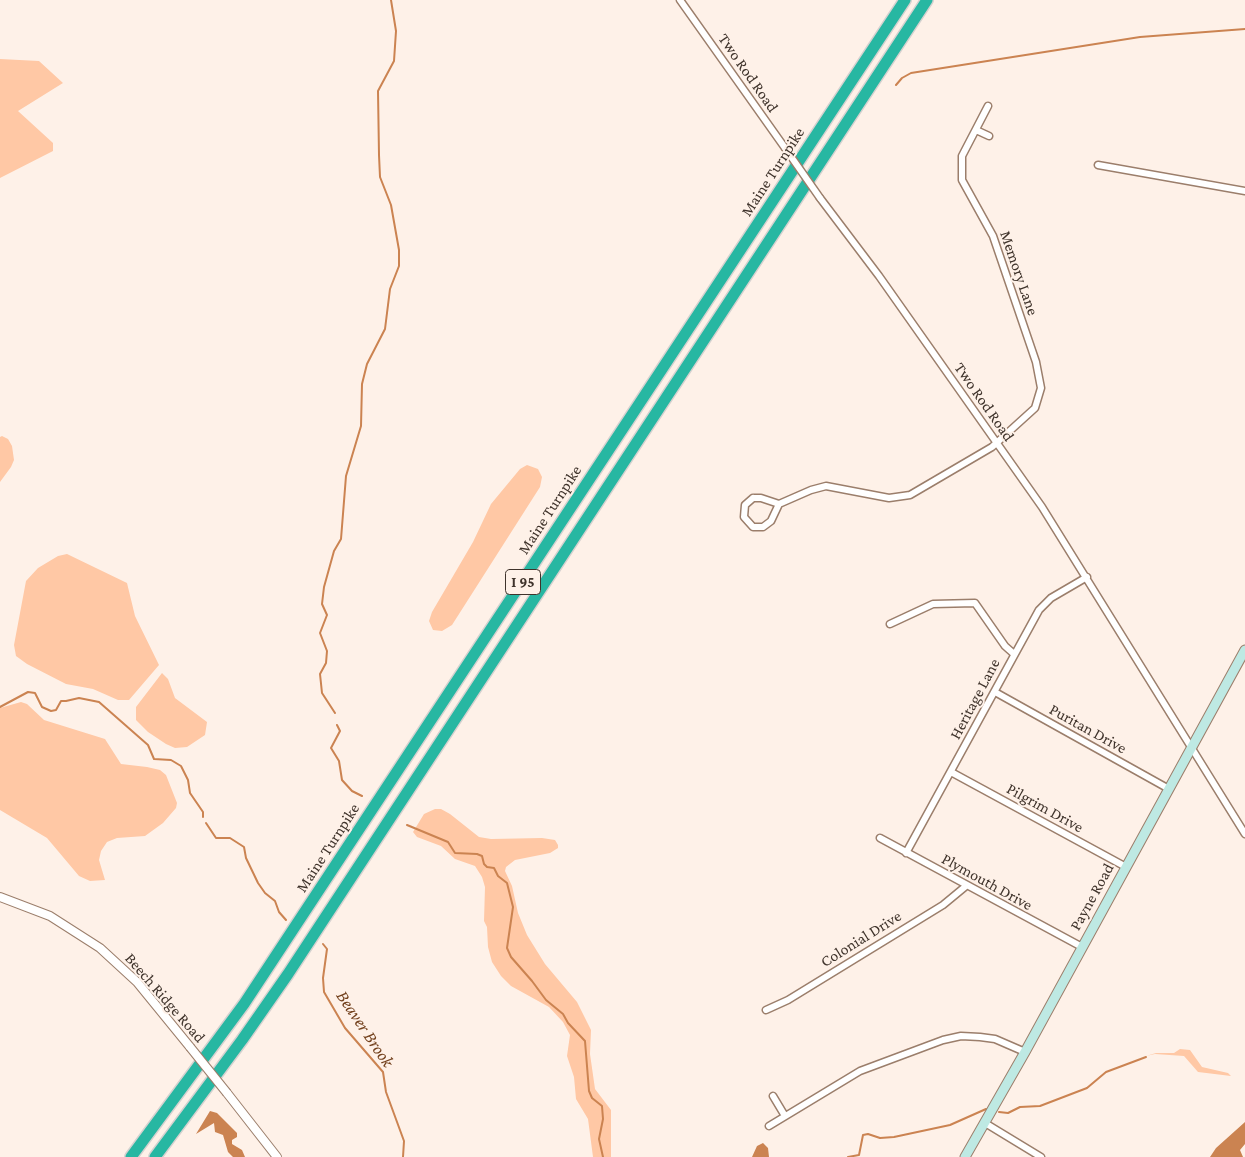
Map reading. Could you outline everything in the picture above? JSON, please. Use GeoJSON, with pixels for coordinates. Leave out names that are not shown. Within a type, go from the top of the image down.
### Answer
{"type":"FeatureCollection","features":[{"type":"Feature","properties":{"kind":"highway","name":"Maine Turnpike"},"geometry":{"type":"LineString","coordinates":[[131,1157],[244,1004],[905,0]]}},
{"type":"Feature","properties":{"kind":"highway","name":"I 95"},"geometry":{"type":"LineString","coordinates":[[155,1157],[242,1040],[288,974],[927,0]]}},
{"type":"Feature","properties":{"kind":"main road","name":"Payne Road"},"geometry":{"type":"LineString","coordinates":[[965,1157],[1025,1052],[1245,650]]}},
{"type":"Feature","properties":{"kind":"street","name":"Two Rod Road"},"geometry":{"type":"LineString","coordinates":[[680,0],[784,148],[883,282],[1087,577],[1245,834]]}},
{"type":"Feature","properties":{"kind":"street","name":"Memory Lane"},"geometry":{"type":"LineString","coordinates":[[779,504],[811,490],[826,486],[900,498],[928,485],[996,443],[1032,412],[1039,398],[1040,380],[995,241],[962,180],[962,156],[988,106]]}},
{"type":"Feature","properties":{"kind":"street"},"geometry":{"type":"LineString","coordinates":[[976,130],[989,136]]}},
{"type":"Feature","properties":{"kind":"street"},"geometry":{"type":"LineString","coordinates":[[1098,165],[1245,191]]}},
{"type":"Feature","properties":{"kind":"street"},"geometry":{"type":"LineString","coordinates":[[753,498],[763,498],[779,504],[771,521],[765,526],[755,527],[745,520],[744,507],[753,498]]}},
{"type":"Feature","properties":{"kind":"street","name":"Heritage Lane"},"geometry":{"type":"LineString","coordinates":[[906,853],[1014,654],[1044,604],[1087,577]]}},
{"type":"Feature","properties":{"kind":"street"},"geometry":{"type":"LineString","coordinates":[[890,624],[933,604],[975,603],[1005,646],[1014,654]]}},
{"type":"Feature","properties":{"kind":"street","name":"Puritan Drive"},"geometry":{"type":"LineString","coordinates":[[995,692],[1169,789]]}},
{"type":"Feature","properties":{"kind":"street","name":"Pilgrim Drive"},"geometry":{"type":"LineString","coordinates":[[951,772],[1126,868]]}},
{"type":"Feature","properties":{"kind":"street","name":"Plymouth Drive"},"geometry":{"type":"LineString","coordinates":[[880,838],[1082,948]]}},
{"type":"Feature","properties":{"kind":"street","name":"Colonial Drive"},"geometry":{"type":"LineString","coordinates":[[766,1010],[788,1000],[943,904],[966,886]]}},
{"type":"Feature","properties":{"kind":"street","name":"Beech Ridge Road"},"geometry":{"type":"LineString","coordinates":[[0,897],[50,916],[100,948],[137,982],[227,1092],[277,1157]]}},
{"type":"Feature","properties":{"kind":"street"},"geometry":{"type":"LineString","coordinates":[[769,1126],[860,1071],[943,1040],[961,1036],[980,1036],[1000,1041],[1025,1052]]}},
{"type":"Feature","properties":{"kind":"street"},"geometry":{"type":"LineString","coordinates":[[773,1096],[785,1116]]}},
{"type":"Feature","properties":{"kind":"street"},"geometry":{"type":"LineString","coordinates":[[985,1123],[1041,1157]]}},
{"type":"Feature","properties":{"kind":"shaded area"},"geometry":{"type":"Polygon","coordinates":[[[0,59],[39,61],[63,83],[18,111],[53,143],[53,151],[0,178],[0,59]]]}},
{"type":"Feature","properties":{"kind":"shaded area"},"geometry":{"type":"Polygon","coordinates":[[[0,437],[8,439],[12,446],[14,460],[0,482],[0,437]]]}},
{"type":"Feature","properties":{"kind":"shaded area"},"geometry":{"type":"Polygon","coordinates":[[[527,465],[538,469],[542,477],[540,487],[452,625],[442,631],[433,630],[429,621],[432,612],[473,542],[491,504],[520,469],[527,465]]]}},
{"type":"Feature","properties":{"kind":"shaded area"},"geometry":{"type":"Polygon","coordinates":[[[67,554],[127,583],[135,616],[159,665],[129,700],[118,700],[93,689],[66,684],[27,664],[16,656],[14,645],[26,581],[38,568],[58,556],[67,554]]]}},
{"type":"Feature","properties":{"kind":"shaded area"},"geometry":{"type":"Polygon","coordinates":[[[162,673],[168,679],[175,698],[207,722],[205,735],[187,747],[175,748],[166,744],[148,732],[136,720],[136,707],[162,673]]]}},
{"type":"Feature","properties":{"kind":"shaded area"},"geometry":{"type":"Polygon","coordinates":[[[21,702],[27,704],[44,720],[105,739],[121,764],[160,770],[166,775],[177,803],[176,808],[163,823],[145,836],[117,838],[107,842],[101,851],[99,860],[105,880],[90,881],[79,876],[47,838],[0,810],[0,708],[21,702]]]}},
{"type":"Feature","properties":{"kind":"shaded area"},"geometry":{"type":"Polygon","coordinates":[[[435,809],[441,809],[450,814],[479,837],[491,839],[542,838],[555,840],[558,845],[558,848],[550,853],[515,860],[506,867],[505,871],[512,886],[518,913],[527,935],[545,964],[577,1002],[591,1030],[590,1054],[595,1089],[611,1110],[611,1157],[593,1157],[588,1119],[576,1099],[574,1077],[567,1056],[570,1035],[563,1022],[549,1007],[511,986],[501,976],[492,962],[488,947],[487,927],[484,921],[485,887],[482,877],[475,866],[455,859],[441,846],[417,837],[413,832],[424,814],[435,809]]]}},
{"type":"Feature","properties":{"kind":"shaded area"},"geometry":{"type":"Polygon","coordinates":[[[1180,1049],[1190,1050],[1202,1067],[1228,1073],[1231,1076],[1198,1072],[1184,1056],[1155,1054],[1146,1056],[1156,1053],[1174,1053],[1180,1049]]]}},
{"type":"Feature","properties":{"kind":"shaded area"},"geometry":{"type":"Polygon","coordinates":[[[210,1111],[217,1113],[237,1133],[237,1137],[232,1140],[232,1144],[242,1150],[245,1157],[233,1157],[228,1152],[223,1135],[215,1132],[214,1123],[196,1134],[210,1111]]]}},
{"type":"Feature","properties":{"kind":"shaded area"},"geometry":{"type":"Polygon","coordinates":[[[1245,1122],[1245,1144],[1240,1150],[1243,1157],[1210,1157],[1216,1148],[1245,1122]]]}},
{"type":"Feature","properties":{"kind":"shaded area"},"geometry":{"type":"Polygon","coordinates":[[[763,1143],[768,1148],[769,1157],[752,1157],[757,1146],[763,1143]]]}},
{"type":"Feature","properties":{"kind":"waterway"},"geometry":{"type":"LineString","coordinates":[[335,713],[322,693],[320,674],[326,663],[327,651],[320,633],[327,615],[322,604],[324,587],[334,551],[341,539],[346,476],[361,426],[362,384],[367,364],[385,329],[390,289],[399,266],[399,250],[391,205],[380,177],[379,155],[378,91],[394,61],[396,31],[391,0]]}},
{"type":"Feature","properties":{"kind":"waterway"},"geometry":{"type":"LineString","coordinates":[[896,85],[902,78],[911,73],[1140,37],[1245,29]]}},
{"type":"Feature","properties":{"kind":"waterway","name":"Beaver Brook"},"geometry":{"type":"LineString","coordinates":[[0,707],[28,692],[35,693],[42,707],[51,711],[56,710],[61,701],[79,698],[99,702],[148,745],[154,759],[171,760],[181,766],[188,780],[190,793],[203,812],[203,817]]}},
{"type":"Feature","properties":{"kind":"waterway"},"geometry":{"type":"LineString","coordinates":[[337,725],[340,731],[331,748],[339,761],[342,780],[352,791],[362,796]]}},
{"type":"Feature","properties":{"kind":"waterway","name":"Beaver Brook"},"geometry":{"type":"LineString","coordinates":[[206,823],[216,838],[230,838],[244,847],[246,858],[258,883],[265,893],[275,901],[279,912],[286,920]]}},
{"type":"Feature","properties":{"kind":"waterway"},"geometry":{"type":"LineString","coordinates":[[407,825],[448,842],[455,853],[482,856],[484,864],[487,867],[494,868],[498,876],[507,883],[513,907],[507,948],[511,957],[546,1000],[563,1014],[568,1023],[585,1041],[589,1091],[592,1098],[602,1106],[603,1119],[599,1139],[603,1157]]}},
{"type":"Feature","properties":{"kind":"waterway","name":"Beaver Brook"},"geometry":{"type":"LineString","coordinates":[[323,944],[327,949],[323,978],[324,992],[345,1028],[383,1072],[386,1092],[404,1141],[403,1157]]}},
{"type":"Feature","properties":{"kind":"waterway"},"geometry":{"type":"LineString","coordinates":[[999,1112],[1008,1113],[1020,1107],[1040,1106],[1087,1088],[1106,1072],[1146,1057]]}},
{"type":"Feature","properties":{"kind":"waterway"},"geometry":{"type":"LineString","coordinates":[[848,1157],[859,1155],[863,1135],[868,1134],[880,1138],[894,1137],[950,1125],[986,1109]]}}]}
